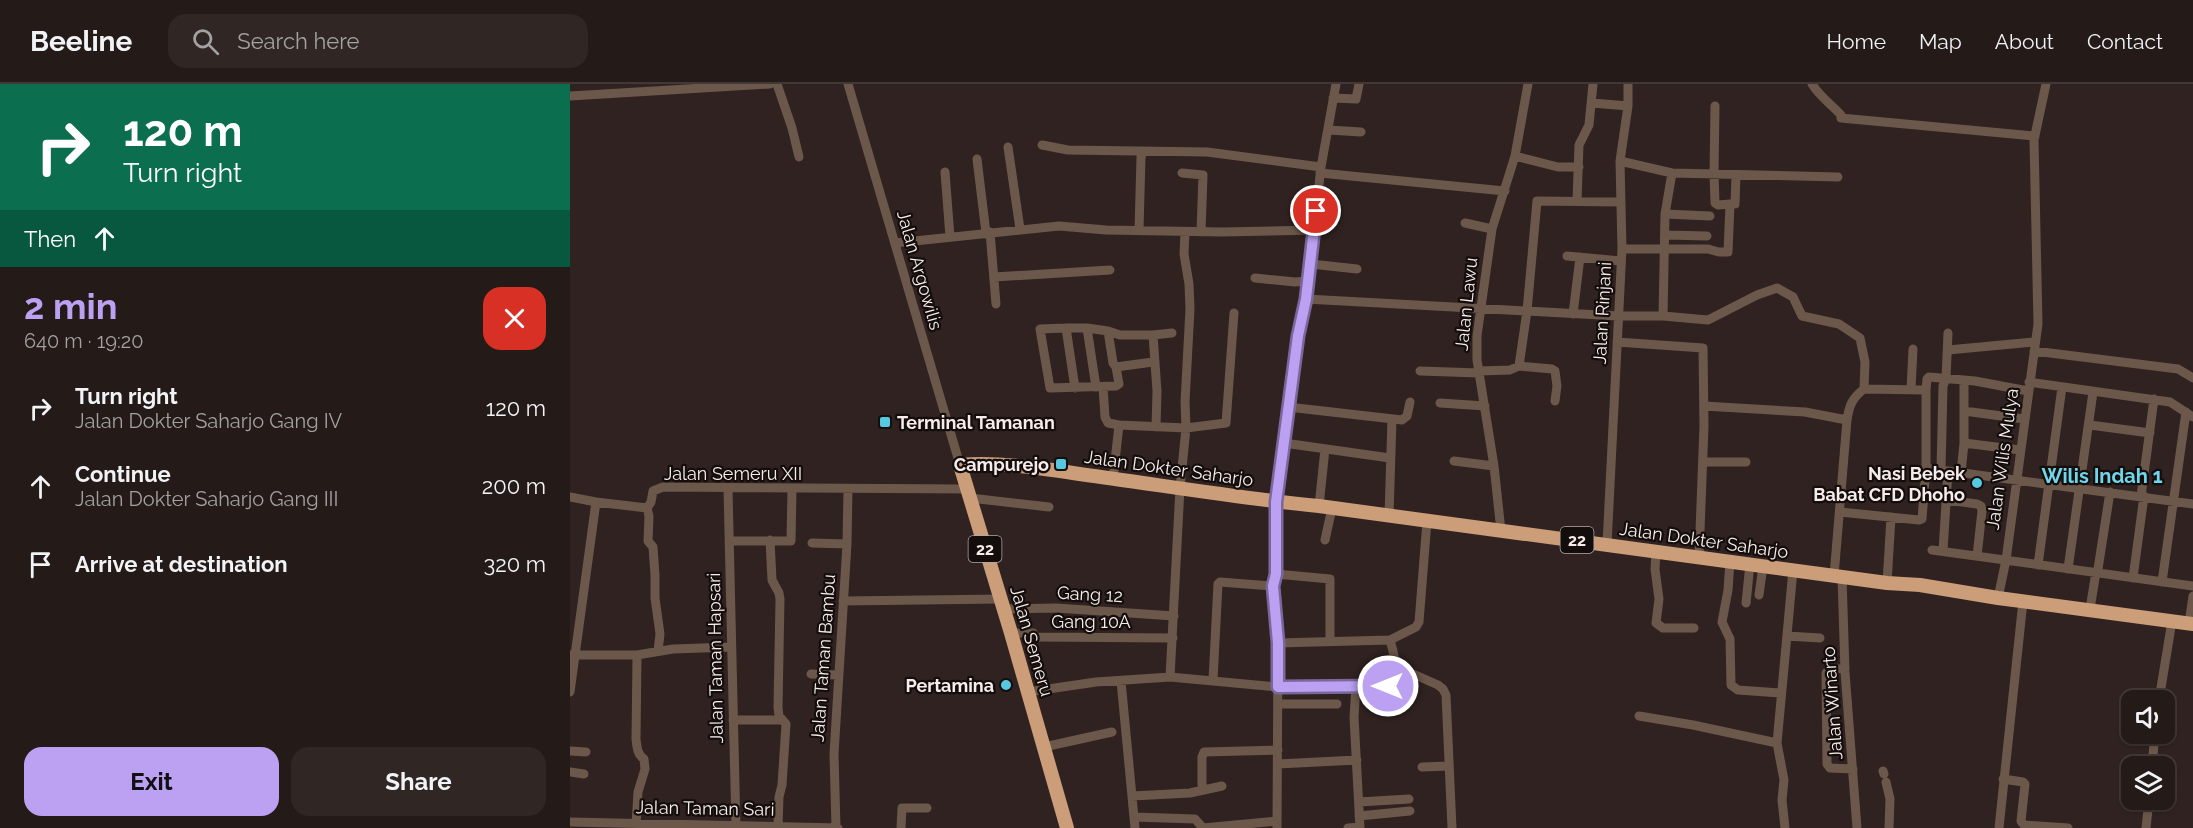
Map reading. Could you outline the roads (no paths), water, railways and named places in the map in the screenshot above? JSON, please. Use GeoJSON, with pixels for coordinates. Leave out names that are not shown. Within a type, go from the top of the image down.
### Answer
{"type":"FeatureCollection","features":[{"type":"Feature","properties":{"kind":"highway","name":"Jalan Dokter Saharjo"},"geometry":{"type":"LineString","coordinates":[[960,465],[1047,469],[1276,502],[1607,544],[1887,583],[1920,585],[2191,624]]}},
{"type":"Feature","properties":{"kind":"highway","name":"Jalan Semeru"},"geometry":{"type":"LineString","coordinates":[[960,465],[1067,828]]}},
{"type":"Feature","properties":{"kind":"street"},"geometry":{"type":"LineString","coordinates":[[570,96],[604,89],[770,84]]}},
{"type":"Feature","properties":{"kind":"street"},"geometry":{"type":"LineString","coordinates":[[777,84],[800,157]]}},
{"type":"Feature","properties":{"kind":"street","name":"Jalan Argowilis"},"geometry":{"type":"LineString","coordinates":[[848,84],[960,465]]}},
{"type":"Feature","properties":{"kind":"street"},"geometry":{"type":"LineString","coordinates":[[1134,818],[1195,819],[1203,828],[1277,825],[1278,643],[1273,586],[1276,574],[1276,502],[1298,336],[1309,281],[1321,170],[1336,84]]}},
{"type":"Feature","properties":{"kind":"street"},"geometry":{"type":"LineString","coordinates":[[1334,98],[1356,99],[1359,84]]}},
{"type":"Feature","properties":{"kind":"street","name":"Jalan Lawu"},"geometry":{"type":"LineString","coordinates":[[1501,531],[1477,342],[1479,309],[1492,229],[1515,156],[1528,84]]}},
{"type":"Feature","properties":{"kind":"street"},"geometry":{"type":"LineString","coordinates":[[1577,201],[1579,145],[1589,125],[1593,84]]}},
{"type":"Feature","properties":{"kind":"street","name":"Jalan Rinjani"},"geometry":{"type":"LineString","coordinates":[[1607,544],[1622,249],[1620,161],[1628,106],[1628,84]]}},
{"type":"Feature","properties":{"kind":"street"},"geometry":{"type":"LineString","coordinates":[[1812,84],[1819,96],[1832,105],[1841,118],[2035,136]]}},
{"type":"Feature","properties":{"kind":"street","name":"Jalan Wilis Mulya"},"geometry":{"type":"LineString","coordinates":[[1998,598],[2006,560],[2038,324],[2035,136],[2046,84]]}},
{"type":"Feature","properties":{"kind":"street"},"geometry":{"type":"LineString","coordinates":[[1592,103],[1628,106]]}},
{"type":"Feature","properties":{"kind":"street"},"geometry":{"type":"LineString","coordinates":[[1715,106],[1715,203],[1718,205],[1735,204],[1736,175]]}},
{"type":"Feature","properties":{"kind":"street"},"geometry":{"type":"LineString","coordinates":[[1329,130],[1360,132]]}},
{"type":"Feature","properties":{"kind":"street"},"geometry":{"type":"LineString","coordinates":[[1042,145],[1068,150],[1207,152],[1321,170],[1505,191]]}},
{"type":"Feature","properties":{"kind":"street"},"geometry":{"type":"LineString","coordinates":[[1008,147],[1020,229]]}},
{"type":"Feature","properties":{"kind":"street"},"geometry":{"type":"LineString","coordinates":[[1139,230],[1143,152]]}},
{"type":"Feature","properties":{"kind":"street"},"geometry":{"type":"LineString","coordinates":[[1515,156],[1558,167],[1579,167]]}},
{"type":"Feature","properties":{"kind":"street"},"geometry":{"type":"LineString","coordinates":[[977,159],[996,303]]}},
{"type":"Feature","properties":{"kind":"street"},"geometry":{"type":"LineString","coordinates":[[1620,161],[1672,173],[1838,177]]}},
{"type":"Feature","properties":{"kind":"street"},"geometry":{"type":"LineString","coordinates":[[945,172],[950,237]]}},
{"type":"Feature","properties":{"kind":"street"},"geometry":{"type":"LineString","coordinates":[[1182,173],[1202,173],[1203,175],[1202,232]]}},
{"type":"Feature","properties":{"kind":"street"},"geometry":{"type":"LineString","coordinates":[[1663,316],[1665,214],[1672,173]]}},
{"type":"Feature","properties":{"kind":"street"},"geometry":{"type":"LineString","coordinates":[[1519,366],[1527,311],[1536,203],[1538,200],[1621,202]]}},
{"type":"Feature","properties":{"kind":"street"},"geometry":{"type":"LineString","coordinates":[[1622,249],[1708,249],[1728,252],[1730,204]]}},
{"type":"Feature","properties":{"kind":"street"},"geometry":{"type":"LineString","coordinates":[[1665,214],[1710,216]]}},
{"type":"Feature","properties":{"kind":"street"},"geometry":{"type":"LineString","coordinates":[[1465,222],[1492,229]]}},
{"type":"Feature","properties":{"kind":"street"},"geometry":{"type":"LineString","coordinates":[[895,243],[1059,226],[1185,232],[1315,230]]}},
{"type":"Feature","properties":{"kind":"street"},"geometry":{"type":"LineString","coordinates":[[1170,677],[1180,488],[1186,428],[1185,402],[1190,309],[1184,254],[1185,232]]}},
{"type":"Feature","properties":{"kind":"street"},"geometry":{"type":"LineString","coordinates":[[1666,235],[1707,236]]}},
{"type":"Feature","properties":{"kind":"street"},"geometry":{"type":"LineString","coordinates":[[1567,256],[1621,261]]}},
{"type":"Feature","properties":{"kind":"street"},"geometry":{"type":"LineString","coordinates":[[1573,314],[1580,257]]}},
{"type":"Feature","properties":{"kind":"street"},"geometry":{"type":"LineString","coordinates":[[1311,264],[1357,269]]}},
{"type":"Feature","properties":{"kind":"street"},"geometry":{"type":"LineString","coordinates":[[994,278],[1110,270]]}},
{"type":"Feature","properties":{"kind":"street"},"geometry":{"type":"LineString","coordinates":[[1255,279],[1309,281]]}},
{"type":"Feature","properties":{"kind":"street"},"geometry":{"type":"LineString","coordinates":[[1306,299],[1708,320],[1757,295],[1777,288],[1793,297],[1802,316],[1839,324],[1860,338],[1865,362],[1864,389],[1926,390]]}},
{"type":"Feature","properties":{"kind":"street"},"geometry":{"type":"LineString","coordinates":[[1087,328],[1108,423],[1186,428],[1224,424],[1227,421],[1234,313]]}},
{"type":"Feature","properties":{"kind":"street"},"geometry":{"type":"LineString","coordinates":[[1066,328],[1075,388]]}},
{"type":"Feature","properties":{"kind":"street"},"geometry":{"type":"LineString","coordinates":[[1108,331],[1119,384],[1099,387],[1050,388],[1040,330],[1087,328],[1108,331],[1123,335],[1172,333]]}},
{"type":"Feature","properties":{"kind":"street"},"geometry":{"type":"LineString","coordinates":[[1943,551],[1947,500],[1943,386],[1946,378],[1948,333]]}},
{"type":"Feature","properties":{"kind":"street"},"geometry":{"type":"LineString","coordinates":[[1153,335],[1153,362],[1157,391],[1156,427]]}},
{"type":"Feature","properties":{"kind":"street"},"geometry":{"type":"LineString","coordinates":[[1617,342],[1703,348],[1704,406],[1699,557]]}},
{"type":"Feature","properties":{"kind":"street"},"geometry":{"type":"LineString","coordinates":[[1947,350],[2034,346],[2178,369],[2193,378]]}},
{"type":"Feature","properties":{"kind":"street"},"geometry":{"type":"LineString","coordinates":[[1911,389],[1913,349]]}},
{"type":"Feature","properties":{"kind":"street"},"geometry":{"type":"LineString","coordinates":[[1116,367],[1153,362]]}},
{"type":"Feature","properties":{"kind":"street"},"geometry":{"type":"LineString","coordinates":[[1420,371],[1479,372],[1509,370],[1519,366],[1552,369],[1556,371],[1555,400]]}},
{"type":"Feature","properties":{"kind":"street"},"geometry":{"type":"LineString","coordinates":[[1839,512],[1922,519],[1926,468],[1928,378],[2029,387],[2062,387],[2170,402],[2189,415],[2173,501],[2162,582]]}},
{"type":"Feature","properties":{"kind":"street"},"geometry":{"type":"LineString","coordinates":[[1961,473],[1964,443],[1964,381]]}},
{"type":"Feature","properties":{"kind":"street"},"geometry":{"type":"LineString","coordinates":[[2038,565],[2062,387]]}},
{"type":"Feature","properties":{"kind":"street","name":"Jalan Winarto"},"geometry":{"type":"LineString","coordinates":[[1857,828],[1838,576],[1839,512],[1849,406],[1854,396],[1864,389]]}},
{"type":"Feature","properties":{"kind":"street"},"geometry":{"type":"LineString","coordinates":[[2068,568],[2094,392]]}},
{"type":"Feature","properties":{"kind":"street"},"geometry":{"type":"LineString","coordinates":[[2133,578],[2154,399]]}},
{"type":"Feature","properties":{"kind":"street"},"geometry":{"type":"LineString","coordinates":[[1288,407],[1392,419],[1405,418],[1410,402]]}},
{"type":"Feature","properties":{"kind":"street"},"geometry":{"type":"LineString","coordinates":[[1440,402],[1485,406]]}},
{"type":"Feature","properties":{"kind":"street"},"geometry":{"type":"LineString","coordinates":[[1704,406],[1805,412],[1847,420]]}},
{"type":"Feature","properties":{"kind":"street"},"geometry":{"type":"LineString","coordinates":[[1964,411],[2024,419]]}},
{"type":"Feature","properties":{"kind":"street"},"geometry":{"type":"LineString","coordinates":[[1389,516],[1392,419]]}},
{"type":"Feature","properties":{"kind":"street"},"geometry":{"type":"LineString","coordinates":[[1113,478],[1119,425]]}},
{"type":"Feature","properties":{"kind":"street"},"geometry":{"type":"LineString","coordinates":[[2090,425],[2150,434]]}},
{"type":"Feature","properties":{"kind":"street"},"geometry":{"type":"LineString","coordinates":[[1284,443],[1390,458]]}},
{"type":"Feature","properties":{"kind":"street"},"geometry":{"type":"LineString","coordinates":[[1964,443],[2020,450]]}},
{"type":"Feature","properties":{"kind":"street"},"geometry":{"type":"LineString","coordinates":[[1325,449],[1325,540]]}},
{"type":"Feature","properties":{"kind":"street"},"geometry":{"type":"LineString","coordinates":[[1454,461],[1494,466]]}},
{"type":"Feature","properties":{"kind":"street"},"geometry":{"type":"LineString","coordinates":[[1702,462],[1746,462]]}},
{"type":"Feature","properties":{"kind":"street"},"geometry":{"type":"LineString","coordinates":[[1926,468],[2193,504]]}},
{"type":"Feature","properties":{"kind":"street","name":"Jalan Semeru XII"},"geometry":{"type":"LineString","coordinates":[[647,508],[653,491],[658,488],[848,489],[968,493],[1049,507]]}},
{"type":"Feature","properties":{"kind":"street","name":"Jalan Taman Hapsari"},"geometry":{"type":"LineString","coordinates":[[728,489],[736,827]]}},
{"type":"Feature","properties":{"kind":"street"},"geometry":{"type":"LineString","coordinates":[[729,541],[791,541],[792,489]]}},
{"type":"Feature","properties":{"kind":"street","name":"Jalan Taman Bambu"},"geometry":{"type":"LineString","coordinates":[[837,828],[834,754],[847,544],[848,489]]}},
{"type":"Feature","properties":{"kind":"street"},"geometry":{"type":"LineString","coordinates":[[2093,609],[2110,492]]}},
{"type":"Feature","properties":{"kind":"street"},"geometry":{"type":"LineString","coordinates":[[570,497],[647,508],[650,516],[648,541],[653,548],[656,575],[655,598],[660,634],[658,651]]}},
{"type":"Feature","properties":{"kind":"street"},"geometry":{"type":"LineString","coordinates":[[1947,500],[1981,506],[1977,556]]}},
{"type":"Feature","properties":{"kind":"street"},"geometry":{"type":"LineString","coordinates":[[570,692],[575,618],[596,502]]}},
{"type":"Feature","properties":{"kind":"street"},"geometry":{"type":"LineString","coordinates":[[1887,583],[1891,517]]}},
{"type":"Feature","properties":{"kind":"street"},"geometry":{"type":"LineString","coordinates":[[1278,643],[1390,640],[1418,625],[1427,521]]}},
{"type":"Feature","properties":{"kind":"street"},"geometry":{"type":"LineString","coordinates":[[770,540],[772,580],[780,598],[777,679],[779,716],[786,724],[778,826]]}},
{"type":"Feature","properties":{"kind":"street"},"geometry":{"type":"LineString","coordinates":[[812,543],[847,544]]}},
{"type":"Feature","properties":{"kind":"street"},"geometry":{"type":"LineString","coordinates":[[1932,550],[2098,571],[2193,586]]}},
{"type":"Feature","properties":{"kind":"street"},"geometry":{"type":"LineString","coordinates":[[1656,551],[1655,569],[1659,599],[1656,623],[1663,628],[1694,628]]}},
{"type":"Feature","properties":{"kind":"street"},"geometry":{"type":"LineString","coordinates":[[1730,561],[1722,622],[1731,639],[1731,685],[1738,690],[1781,693]]}},
{"type":"Feature","properties":{"kind":"street"},"geometry":{"type":"LineString","coordinates":[[1756,565],[1759,595]]}},
{"type":"Feature","properties":{"kind":"street"},"geometry":{"type":"LineString","coordinates":[[1746,603],[1756,565]]}},
{"type":"Feature","properties":{"kind":"street"},"geometry":{"type":"LineString","coordinates":[[1785,828],[1782,800],[1784,780],[1777,743],[1793,570]]}},
{"type":"Feature","properties":{"kind":"street"},"geometry":{"type":"LineString","coordinates":[[1276,574],[1330,579],[1330,640]]}},
{"type":"Feature","properties":{"kind":"street"},"geometry":{"type":"LineString","coordinates":[[1213,680],[1218,584],[1220,582],[1273,586]]}},
{"type":"Feature","properties":{"kind":"street"},"geometry":{"type":"LineString","coordinates":[[2191,624],[2193,596]]}},
{"type":"Feature","properties":{"kind":"street","name":"Gang 12"},"geometry":{"type":"LineString","coordinates":[[843,601],[1002,604],[1174,616]]}},
{"type":"Feature","properties":{"kind":"street"},"geometry":{"type":"LineString","coordinates":[[1999,828],[2023,601]]}},
{"type":"Feature","properties":{"kind":"street"},"geometry":{"type":"LineString","coordinates":[[2162,690],[2172,621]]}},
{"type":"Feature","properties":{"kind":"street","name":"Gang 10A"},"geometry":{"type":"LineString","coordinates":[[1011,633],[1033,633],[1034,637],[1173,638]]}},
{"type":"Feature","properties":{"kind":"street"},"geometry":{"type":"LineString","coordinates":[[1787,636],[1820,638]]}},
{"type":"Feature","properties":{"kind":"street"},"geometry":{"type":"LineString","coordinates":[[1028,692],[1170,677],[1278,687],[1388,686],[1392,683],[1395,673],[1395,655],[1390,640]]}},
{"type":"Feature","properties":{"kind":"street"},"geometry":{"type":"LineString","coordinates":[[572,655],[637,655],[658,651],[731,647]]}},
{"type":"Feature","properties":{"kind":"street"},"geometry":{"type":"LineString","coordinates":[[636,824],[638,792],[645,769],[644,759],[639,756],[637,750],[636,739],[637,655]]}},
{"type":"Feature","properties":{"kind":"street"},"geometry":{"type":"LineString","coordinates":[[1395,666],[1443,689],[1446,695],[1452,828]]}},
{"type":"Feature","properties":{"kind":"street"},"geometry":{"type":"LineString","coordinates":[[1845,668],[1828,670],[1826,673],[1827,764],[1830,768],[1853,769]]}},
{"type":"Feature","properties":{"kind":"street"},"geometry":{"type":"LineString","coordinates":[[811,674],[838,675]]}},
{"type":"Feature","properties":{"kind":"street"},"geometry":{"type":"LineString","coordinates":[[1121,681],[1135,828]]}},
{"type":"Feature","properties":{"kind":"street"},"geometry":{"type":"LineString","coordinates":[[1348,828],[1360,828],[1354,717],[1356,686]]}},
{"type":"Feature","properties":{"kind":"street"},"geometry":{"type":"LineString","coordinates":[[1278,704],[1337,704]]}},
{"type":"Feature","properties":{"kind":"street"},"geometry":{"type":"LineString","coordinates":[[1639,716],[1777,743]]}},
{"type":"Feature","properties":{"kind":"street"},"geometry":{"type":"LineString","coordinates":[[733,720],[782,720]]}},
{"type":"Feature","properties":{"kind":"street"},"geometry":{"type":"LineString","coordinates":[[1044,747],[1113,732]]}},
{"type":"Feature","properties":{"kind":"street"},"geometry":{"type":"LineString","coordinates":[[1202,790],[1204,752],[1278,750]]}},
{"type":"Feature","properties":{"kind":"street"},"geometry":{"type":"LineString","coordinates":[[570,751],[585,752]]}},
{"type":"Feature","properties":{"kind":"street"},"geometry":{"type":"LineString","coordinates":[[1278,764],[1356,760]]}},
{"type":"Feature","properties":{"kind":"street"},"geometry":{"type":"LineString","coordinates":[[1422,766],[1449,766]]}},
{"type":"Feature","properties":{"kind":"street"},"geometry":{"type":"LineString","coordinates":[[570,772],[584,774]]}},
{"type":"Feature","properties":{"kind":"street"},"geometry":{"type":"LineString","coordinates":[[1884,775],[1890,799],[1888,828]]}},
{"type":"Feature","properties":{"kind":"street"},"geometry":{"type":"LineString","coordinates":[[2003,779],[2025,784],[2021,822],[2024,825],[2068,828]]}},
{"type":"Feature","properties":{"kind":"street"},"geometry":{"type":"LineString","coordinates":[[1132,796],[1190,793],[1222,786]]}},
{"type":"Feature","properties":{"kind":"street"},"geometry":{"type":"LineString","coordinates":[[1359,802],[1409,799]]}},
{"type":"Feature","properties":{"kind":"street"},"geometry":{"type":"LineString","coordinates":[[901,828],[902,808],[927,808]]}},
{"type":"Feature","properties":{"kind":"street"},"geometry":{"type":"LineString","coordinates":[[2146,828],[2148,810]]}},
{"type":"Feature","properties":{"kind":"street"},"geometry":{"type":"LineString","coordinates":[[1359,816],[1410,811]]}},
{"type":"Feature","properties":{"kind":"street","name":"Jalan Taman Sari"},"geometry":{"type":"LineString","coordinates":[[570,822],[623,826],[636,824],[837,828]]}},
{"type":"Feature","properties":{"kind":"place","name":"Terminal Tamanan"},"geometry":{"type":"Point","coordinates":[885,422]}},
{"type":"Feature","properties":{"kind":"place","name":"Campurejo"},"geometry":{"type":"Point","coordinates":[1061,464]}},
{"type":"Feature","properties":{"kind":"place","name":"Nasi Bebek Babat CFD Dhoho"},"geometry":{"type":"Point","coordinates":[1977,483]}},
{"type":"Feature","properties":{"kind":"place","name":"Pertamina"},"geometry":{"type":"Point","coordinates":[1006,685]}},
{"type":"Feature","properties":{"kind":"district","name":"Wilis Indah 1"},"geometry":{"type":"Point","coordinates":[2102,476]}}]}
